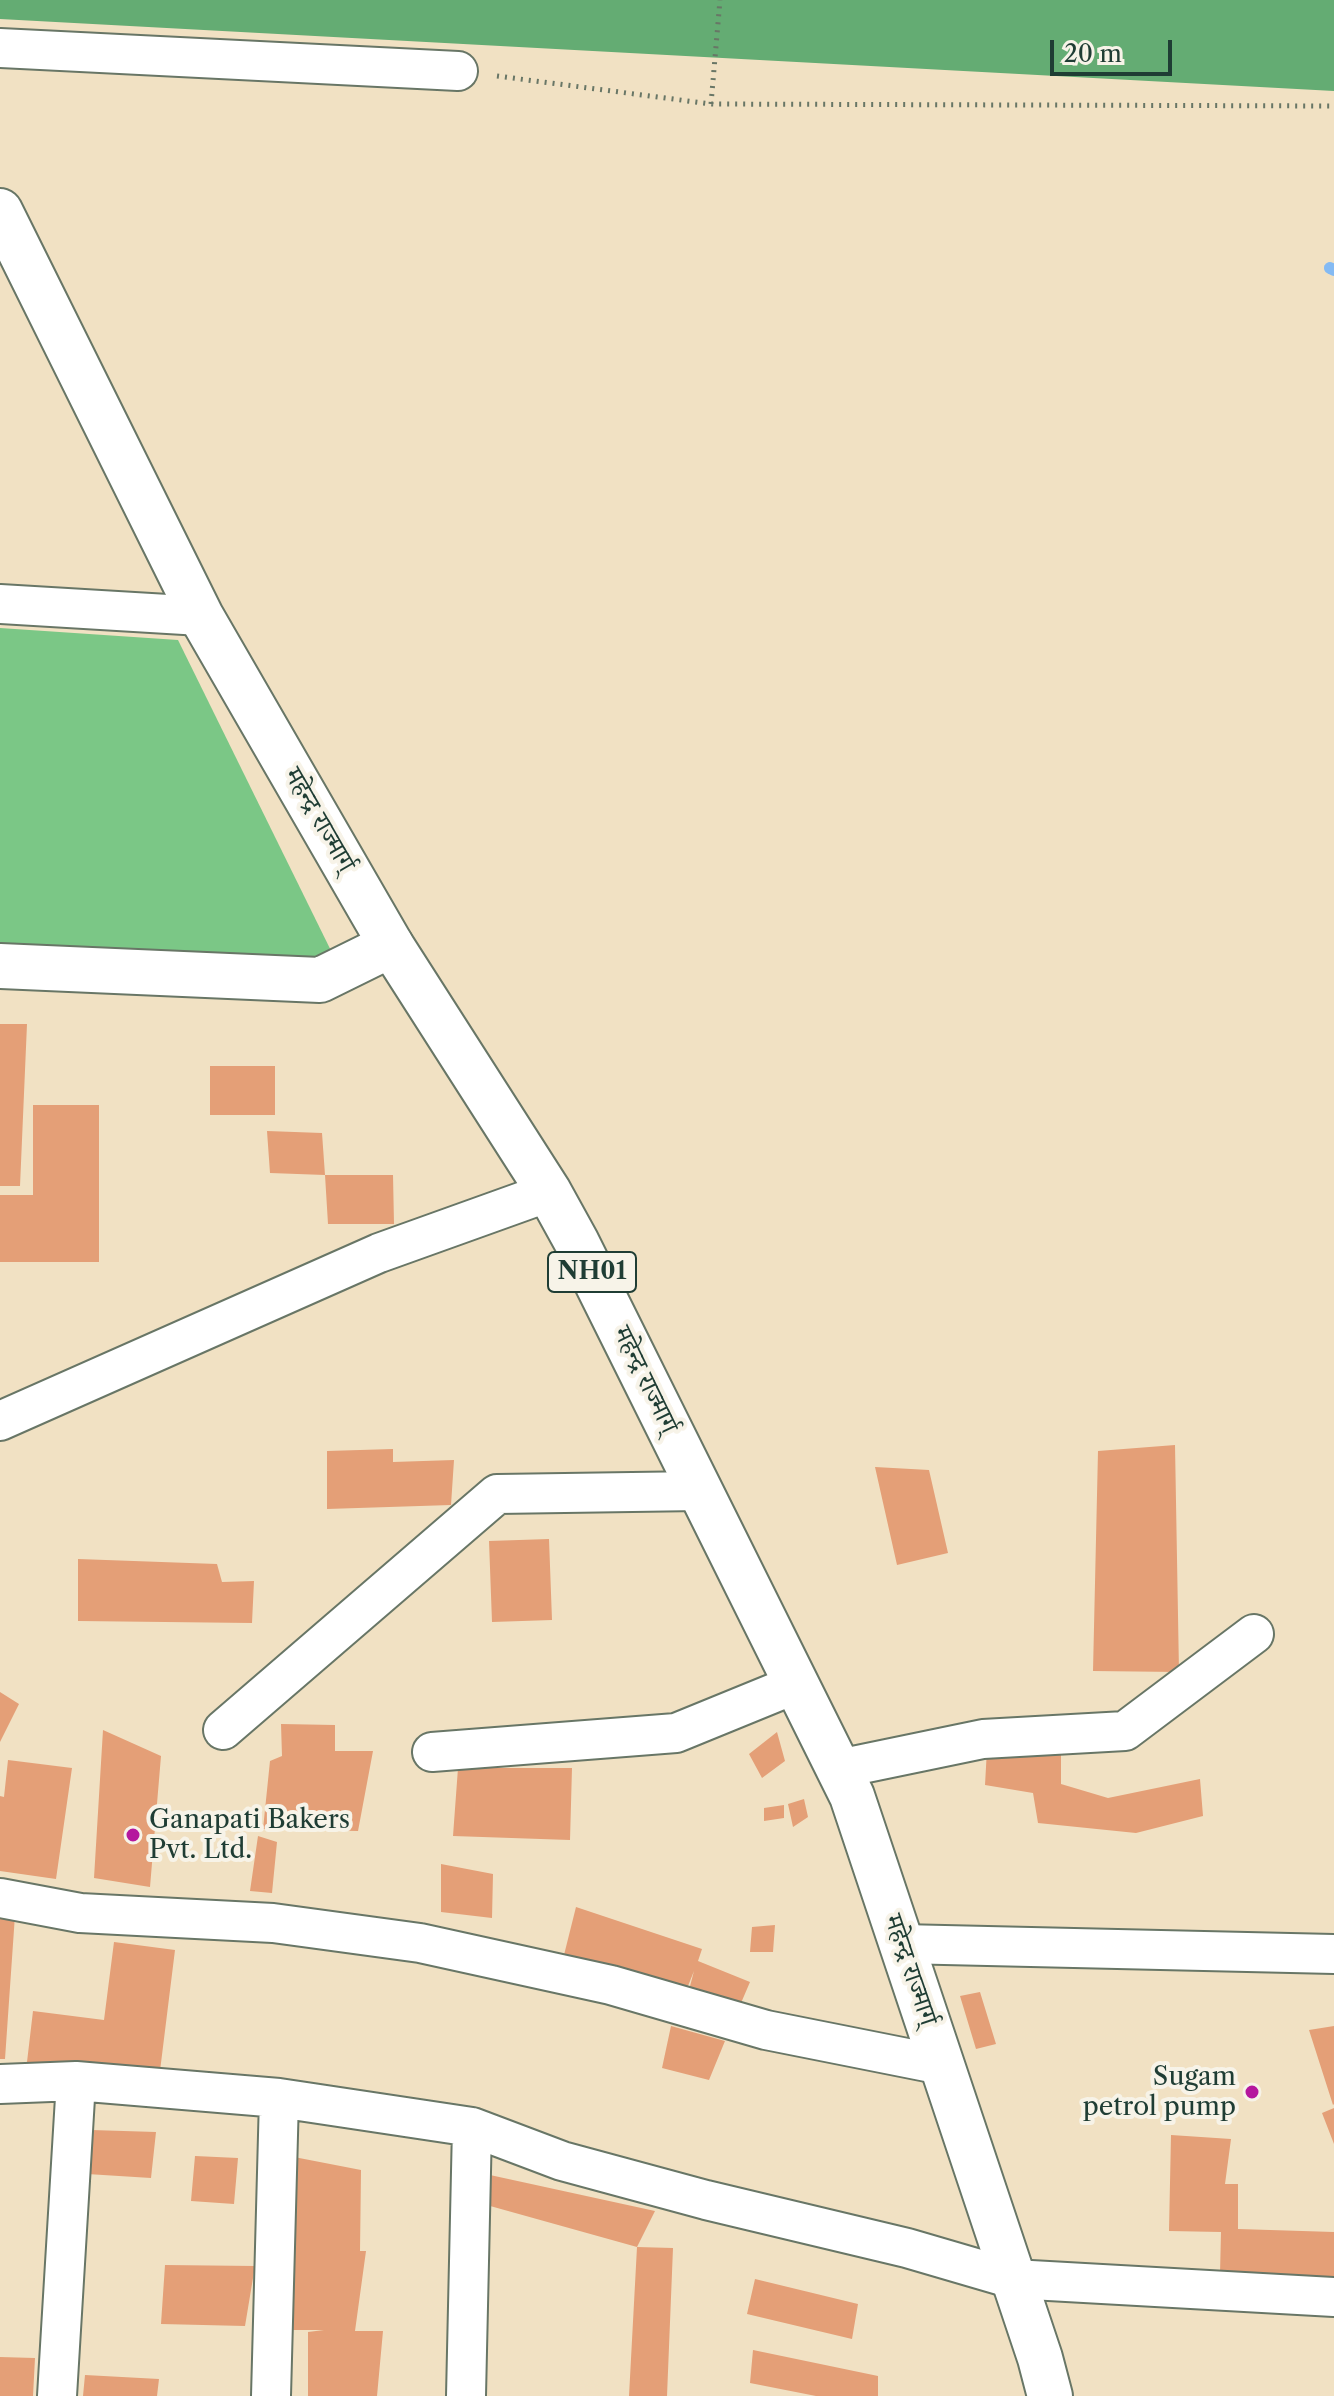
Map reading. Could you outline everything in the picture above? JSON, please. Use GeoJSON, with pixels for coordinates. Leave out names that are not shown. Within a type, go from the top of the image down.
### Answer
{"type":"FeatureCollection","features":[{"type":"Feature","properties":{"kind":"main road","name":"महेन्द्र राज्मार्ग्"},"geometry":{"type":"LineString","coordinates":[[0,211],[201,616],[391,945],[549,1192],[852,1796],[1040,2358],[1050,2396]]}},
{"type":"Feature","properties":{"kind":"main road"},"geometry":{"type":"LineString","coordinates":[[0,966],[320,980],[391,945]]}},
{"type":"Feature","properties":{"kind":"street"},"geometry":{"type":"LineString","coordinates":[[0,48],[458,71]]}},
{"type":"Feature","properties":{"kind":"street"},"geometry":{"type":"LineString","coordinates":[[0,604],[201,616]]}},
{"type":"Feature","properties":{"kind":"street"},"geometry":{"type":"LineString","coordinates":[[0,1421],[379,1253],[549,1192]]}},
{"type":"Feature","properties":{"kind":"street"},"geometry":{"type":"LineString","coordinates":[[223,1730],[497,1494],[700,1491]]}},
{"type":"Feature","properties":{"kind":"street"},"geometry":{"type":"LineString","coordinates":[[838,1769],[983,1739],[1125,1731],[1254,1634]]}},
{"type":"Feature","properties":{"kind":"street"},"geometry":{"type":"LineString","coordinates":[[432,1752],[676,1733],[796,1684]]}},
{"type":"Feature","properties":{"kind":"street"},"geometry":{"type":"LineString","coordinates":[[0,1898],[80,1913],[273,1923],[420,1943],[611,1985],[766,2030],[942,2065]]}},
{"type":"Feature","properties":{"kind":"street"},"geometry":{"type":"LineString","coordinates":[[901,1944],[1334,1954]]}},
{"type":"Feature","properties":{"kind":"street"},"geometry":{"type":"LineString","coordinates":[[0,2084],[76,2081],[279,2098],[472,2127],[562,2161],[706,2200],[907,2248],[1013,2279],[1334,2297]]}},
{"type":"Feature","properties":{"kind":"street"},"geometry":{"type":"LineString","coordinates":[[57,2396],[76,2081]]}},
{"type":"Feature","properties":{"kind":"street"},"geometry":{"type":"LineString","coordinates":[[271,2396],[279,2098]]}},
{"type":"Feature","properties":{"kind":"street"},"geometry":{"type":"LineString","coordinates":[[466,2396],[472,2127]]}},
{"type":"Feature","properties":{"kind":"path"},"geometry":{"type":"LineString","coordinates":[[711,104],[720,0]]}},
{"type":"Feature","properties":{"kind":"path"},"geometry":{"type":"LineString","coordinates":[[458,71],[711,104],[1334,106]]}},
{"type":"Feature","properties":{"kind":"green space"},"geometry":{"type":"Polygon","coordinates":[[[0,0],[1334,0],[1334,91],[0,19],[0,0]]]}},
{"type":"Feature","properties":{"kind":"green space"},"geometry":{"type":"Polygon","coordinates":[[[0,628],[178,640],[342,973],[0,959],[0,628]]]}},
{"type":"Feature","properties":{"kind":"building"},"geometry":{"type":"Polygon","coordinates":[[[0,1024],[27,1024],[20,1186],[0,1186],[0,1024]]]}},
{"type":"Feature","properties":{"kind":"building"},"geometry":{"type":"Polygon","coordinates":[[[210,1066],[275,1066],[275,1115],[210,1115],[210,1066]]]}},
{"type":"Feature","properties":{"kind":"building"},"geometry":{"type":"Polygon","coordinates":[[[33,1105],[99,1105],[99,1262],[0,1262],[0,1195],[33,1195],[33,1105]]]}},
{"type":"Feature","properties":{"kind":"building"},"geometry":{"type":"Polygon","coordinates":[[[267,1131],[322,1133],[325,1175],[270,1173],[267,1131]]]}},
{"type":"Feature","properties":{"kind":"building"},"geometry":{"type":"Polygon","coordinates":[[[325,1175],[393,1175],[394,1224],[328,1224],[325,1175]]]}},
{"type":"Feature","properties":{"kind":"building"},"geometry":{"type":"Polygon","coordinates":[[[1175,1445],[1179,1672],[1093,1671],[1098,1451],[1175,1445]]]}},
{"type":"Feature","properties":{"kind":"building"},"geometry":{"type":"Polygon","coordinates":[[[393,1449],[393,1462],[454,1460],[451,1505],[327,1509],[327,1451],[393,1449]]]}},
{"type":"Feature","properties":{"kind":"building"},"geometry":{"type":"Polygon","coordinates":[[[875,1467],[929,1470],[948,1553],[897,1565],[875,1467]]]}},
{"type":"Feature","properties":{"kind":"building"},"geometry":{"type":"Polygon","coordinates":[[[549,1539],[552,1620],[492,1622],[489,1541],[549,1539]]]}},
{"type":"Feature","properties":{"kind":"building"},"geometry":{"type":"Polygon","coordinates":[[[78,1559],[217,1564],[222,1582],[254,1581],[252,1623],[78,1621],[78,1559]]]}},
{"type":"Feature","properties":{"kind":"building"},"geometry":{"type":"Polygon","coordinates":[[[0,1692],[19,1704],[0,1742],[0,1692]]]}},
{"type":"Feature","properties":{"kind":"building"},"geometry":{"type":"Polygon","coordinates":[[[281,1724],[335,1725],[335,1751],[373,1751],[358,1831],[263,1829],[270,1761],[282,1756],[281,1724]]]}},
{"type":"Feature","properties":{"kind":"building"},"geometry":{"type":"Polygon","coordinates":[[[103,1730],[161,1756],[150,1887],[94,1878],[103,1730]]]}},
{"type":"Feature","properties":{"kind":"building"},"geometry":{"type":"Polygon","coordinates":[[[777,1732],[785,1761],[762,1778],[749,1754],[777,1732]]]}},
{"type":"Feature","properties":{"kind":"building"},"geometry":{"type":"Polygon","coordinates":[[[987,1749],[1061,1750],[1061,1784],[1108,1798],[1200,1779],[1203,1816],[1136,1833],[1038,1823],[1033,1793],[985,1785],[987,1749]]]}},
{"type":"Feature","properties":{"kind":"building"},"geometry":{"type":"Polygon","coordinates":[[[8,1760],[72,1768],[56,1879],[0,1871],[0,1796],[4,1797],[8,1760]]]}},
{"type":"Feature","properties":{"kind":"building"},"geometry":{"type":"Polygon","coordinates":[[[458,1768],[572,1768],[570,1840],[453,1836],[458,1768]]]}},
{"type":"Feature","properties":{"kind":"building"},"geometry":{"type":"Polygon","coordinates":[[[804,1799],[808,1817],[793,1827],[788,1804],[804,1799]]]}},
{"type":"Feature","properties":{"kind":"building"},"geometry":{"type":"Polygon","coordinates":[[[784,1805],[784,1818],[764,1821],[764,1808],[784,1805]]]}},
{"type":"Feature","properties":{"kind":"building"},"geometry":{"type":"Polygon","coordinates":[[[258,1836],[277,1842],[272,1893],[250,1891],[258,1836]]]}},
{"type":"Feature","properties":{"kind":"building"},"geometry":{"type":"Polygon","coordinates":[[[441,1864],[493,1874],[492,1918],[441,1912],[441,1864]]]}},
{"type":"Feature","properties":{"kind":"building"},"geometry":{"type":"Polygon","coordinates":[[[576,1907],[702,1949],[698,1961],[750,1982],[738,2010],[689,1990],[694,1971],[688,1986],[564,1955],[576,1907]]]}},
{"type":"Feature","properties":{"kind":"building"},"geometry":{"type":"Polygon","coordinates":[[[0,1914],[15,1915],[5,2059],[0,2059],[0,1914]]]}},
{"type":"Feature","properties":{"kind":"building"},"geometry":{"type":"Polygon","coordinates":[[[775,1925],[773,1952],[750,1952],[752,1927],[775,1925]]]}},
{"type":"Feature","properties":{"kind":"building"},"geometry":{"type":"Polygon","coordinates":[[[114,1942],[175,1950],[159,2079],[27,2062],[33,2011],[104,2020],[114,1942]]]}},
{"type":"Feature","properties":{"kind":"building"},"geometry":{"type":"Polygon","coordinates":[[[980,1992],[996,2044],[976,2049],[960,1996],[980,1992]]]}},
{"type":"Feature","properties":{"kind":"building"},"geometry":{"type":"Polygon","coordinates":[[[671,2026],[725,2041],[709,2080],[662,2068],[671,2026]]]}},
{"type":"Feature","properties":{"kind":"building"},"geometry":{"type":"Polygon","coordinates":[[[1334,2026],[1334,2104],[1333,2105],[1309,2030],[1334,2026]]]}},
{"type":"Feature","properties":{"kind":"building"},"geometry":{"type":"Polygon","coordinates":[[[1334,2108],[1334,2144],[1322,2113],[1334,2108]]]}},
{"type":"Feature","properties":{"kind":"building"},"geometry":{"type":"Polygon","coordinates":[[[91,2130],[156,2132],[151,2178],[87,2174],[91,2130]]]}},
{"type":"Feature","properties":{"kind":"building"},"geometry":{"type":"Polygon","coordinates":[[[1171,2135],[1231,2139],[1225,2184],[1238,2184],[1238,2229],[1334,2232],[1334,2280],[1220,2274],[1221,2232],[1169,2231],[1171,2135]]]}},
{"type":"Feature","properties":{"kind":"building"},"geometry":{"type":"Polygon","coordinates":[[[195,2156],[238,2158],[234,2204],[191,2201],[195,2156]]]}},
{"type":"Feature","properties":{"kind":"building"},"geometry":{"type":"Polygon","coordinates":[[[294,2157],[361,2170],[360,2251],[366,2251],[355,2331],[383,2331],[377,2396],[308,2396],[308,2332],[324,2330],[287,2330],[294,2157]]]}},
{"type":"Feature","properties":{"kind":"building"},"geometry":{"type":"Polygon","coordinates":[[[490,2175],[655,2211],[637,2247],[483,2204],[490,2175]]]}},
{"type":"Feature","properties":{"kind":"building"},"geometry":{"type":"Polygon","coordinates":[[[637,2247],[673,2248],[667,2396],[629,2396],[637,2247]]]}},
{"type":"Feature","properties":{"kind":"building"},"geometry":{"type":"Polygon","coordinates":[[[165,2265],[255,2266],[245,2326],[161,2324],[165,2265]]]}},
{"type":"Feature","properties":{"kind":"building"},"geometry":{"type":"Polygon","coordinates":[[[755,2279],[858,2304],[852,2339],[747,2314],[755,2279]]]}},
{"type":"Feature","properties":{"kind":"building"},"geometry":{"type":"Polygon","coordinates":[[[753,2350],[878,2376],[878,2396],[816,2396],[750,2383],[753,2350]]]}},
{"type":"Feature","properties":{"kind":"building"},"geometry":{"type":"Polygon","coordinates":[[[0,2357],[35,2358],[33,2396],[0,2396],[0,2357]]]}},
{"type":"Feature","properties":{"kind":"building"},"geometry":{"type":"Polygon","coordinates":[[[85,2375],[159,2379],[157,2396],[83,2396],[85,2375]]]}},
{"type":"Feature","properties":{"kind":"waterway"},"geometry":{"type":"LineString","coordinates":[[1330,268],[1334,270]]}},
{"type":"Feature","properties":{"kind":"place","name":"Ganapati Bakers Pvt. Ltd."},"geometry":{"type":"Point","coordinates":[133,1835]}},
{"type":"Feature","properties":{"kind":"place","name":"Sugam petrol pump"},"geometry":{"type":"Point","coordinates":[1252,2092]}}]}
